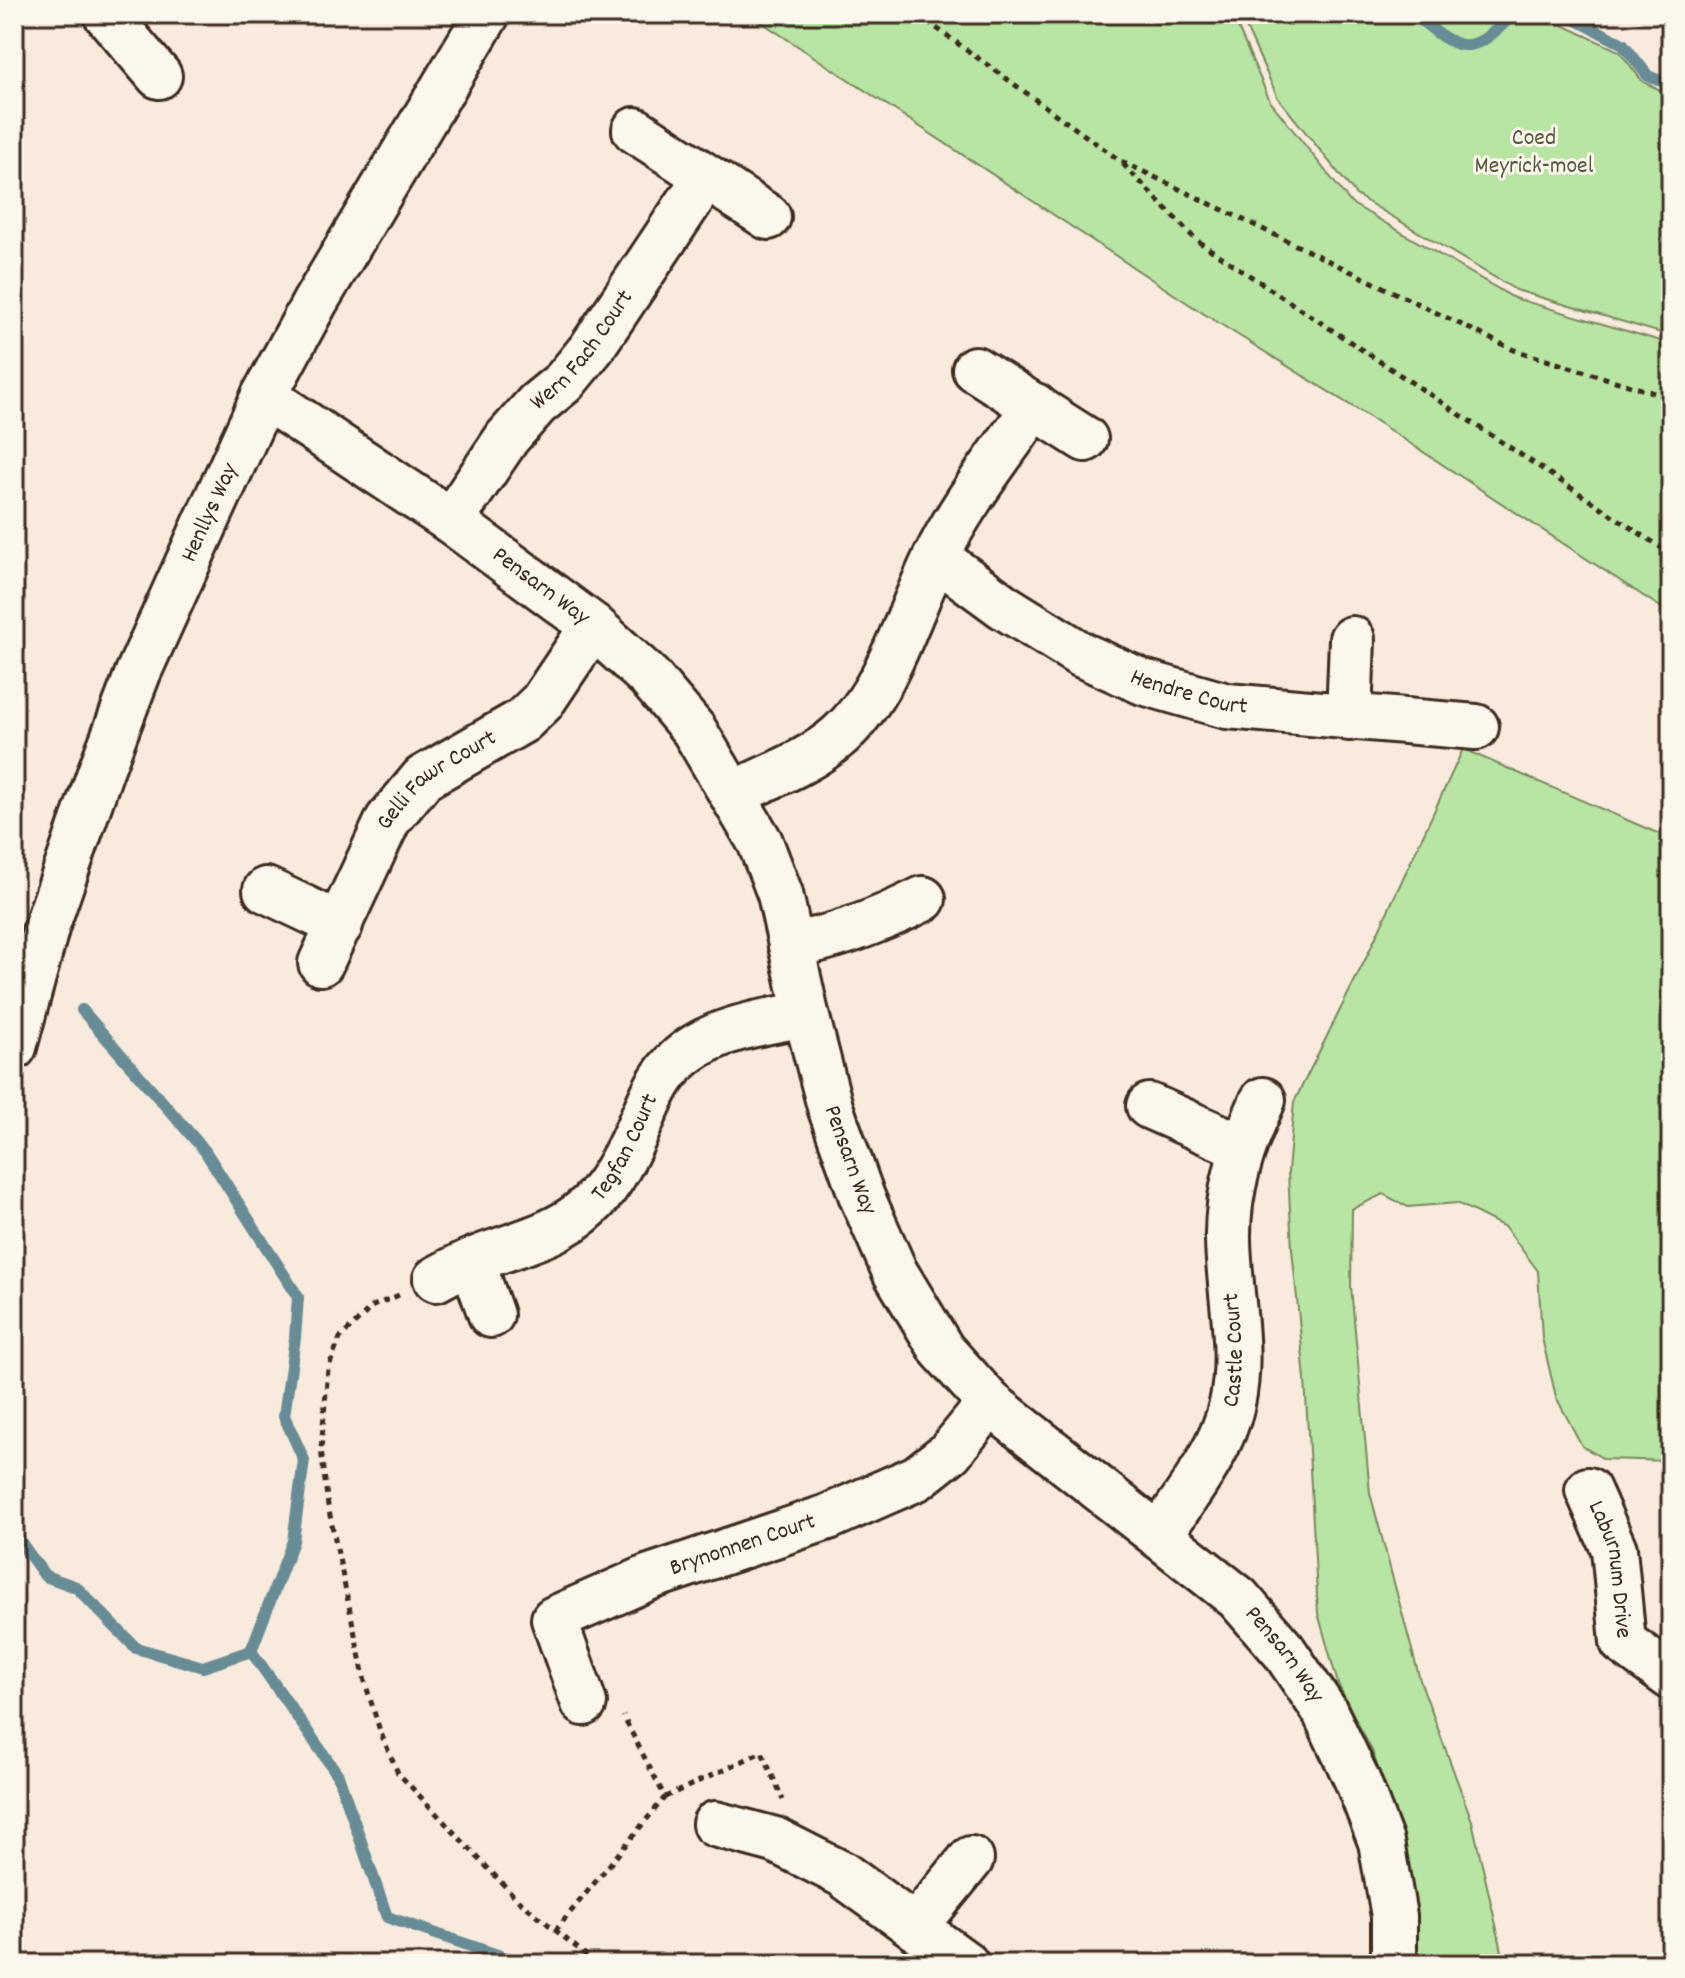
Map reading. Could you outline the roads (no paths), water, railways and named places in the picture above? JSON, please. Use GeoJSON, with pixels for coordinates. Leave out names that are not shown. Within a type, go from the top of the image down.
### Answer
{"type":"FeatureCollection","features":[{"type":"Feature","properties":{"kind":"street"},"geometry":{"type":"LineString","coordinates":[[106,14],[159,76]]}},
{"type":"Feature","properties":{"kind":"street","name":"Henllys Way"},"geometry":{"type":"LineString","coordinates":[[14,1047],[21,998],[128,700],[264,396],[352,238],[487,14]]}},
{"type":"Feature","properties":{"kind":"street"},"geometry":{"type":"LineString","coordinates":[[635,130],[768,217]]}},
{"type":"Feature","properties":{"kind":"street","name":"Wern Fach Court"},"geometry":{"type":"LineString","coordinates":[[451,521],[507,438],[537,404],[564,382],[591,349],[706,177]]}},
{"type":"Feature","properties":{"kind":"street"},"geometry":{"type":"LineString","coordinates":[[975,369],[1085,439]]}},
{"type":"Feature","properties":{"kind":"street","name":"Pensarn Way"},"geometry":{"type":"LineString","coordinates":[[264,396],[451,521],[593,626],[649,677],[694,730],[734,793],[765,855],[780,894],[830,1107],[862,1197],[895,1272],[942,1350],[990,1403],[1238,1598],[1284,1651],[1324,1710],[1358,1782],[1381,1842],[1394,1916],[1394,1964]]}},
{"type":"Feature","properties":{"kind":"street"},"geometry":{"type":"LineString","coordinates":[[734,793],[807,759],[840,735],[869,703],[936,557],[981,483],[1035,406]]}},
{"type":"Feature","properties":{"kind":"street","name":"Hendre Court"},"geometry":{"type":"LineString","coordinates":[[936,557],[1003,606],[1080,654],[1143,682],[1227,706],[1476,727]]}},
{"type":"Feature","properties":{"kind":"street","name":"Gelli Fawr Court"},"geometry":{"type":"LineString","coordinates":[[321,963],[388,820],[423,778],[522,721],[542,702],[593,626]]}},
{"type":"Feature","properties":{"kind":"street"},"geometry":{"type":"LineString","coordinates":[[1349,718],[1352,639]]}},
{"type":"Feature","properties":{"kind":"street"},"geometry":{"type":"LineString","coordinates":[[266,890],[340,925]]}},
{"type":"Feature","properties":{"kind":"street"},"geometry":{"type":"LineString","coordinates":[[791,945],[822,940],[893,914],[923,899]]}},
{"type":"Feature","properties":{"kind":"street","name":"Tegfan Court"},"geometry":{"type":"LineString","coordinates":[[491,1315],[454,1270],[563,1227],[591,1205],[610,1181],[629,1147],[659,1083],[679,1059],[699,1042],[732,1029],[806,1014]]}},
{"type":"Feature","properties":{"kind":"street","name":"Castle Court"},"geometry":{"type":"LineString","coordinates":[[1159,1536],[1213,1454],[1232,1404],[1238,1340],[1228,1239],[1231,1192],[1242,1147],[1263,1100]]}},
{"type":"Feature","properties":{"kind":"street"},"geometry":{"type":"LineString","coordinates":[[1149,1106],[1242,1147]]}},
{"type":"Feature","properties":{"kind":"street","name":"Brynonnen Court"},"geometry":{"type":"LineString","coordinates":[[584,1703],[539,1626],[650,1577],[828,1517],[917,1478],[950,1452],[990,1403]]}},
{"type":"Feature","properties":{"kind":"street","name":"Laburnum Drive"},"geometry":{"type":"LineString","coordinates":[[1588,1490],[1614,1549],[1623,1642],[1671,1677]]}},
{"type":"Feature","properties":{"kind":"street"},"geometry":{"type":"LineString","coordinates":[[715,1824],[775,1840],[842,1874],[966,1964]]}},
{"type":"Feature","properties":{"kind":"street"},"geometry":{"type":"LineString","coordinates":[[915,1927],[971,1859]]}},
{"type":"Feature","properties":{"kind":"waterway"},"geometry":{"type":"LineString","coordinates":[[1414,14],[1442,36],[1464,45],[1485,39],[1513,14]]}},
{"type":"Feature","properties":{"kind":"waterway"},"geometry":{"type":"LineString","coordinates":[[1565,14],[1623,44],[1648,76],[1671,85]]}},
{"type":"Feature","properties":{"kind":"waterway"},"geometry":{"type":"LineString","coordinates":[[82,1010],[205,1151],[298,1297],[284,1416],[304,1460],[293,1541],[251,1651]]}},
{"type":"Feature","properties":{"kind":"waterway"},"geometry":{"type":"LineString","coordinates":[[14,1533],[45,1576],[76,1587],[136,1648],[203,1667],[251,1651],[338,1775],[387,1917],[530,1964]]}},
{"type":"Feature","properties":{"kind":"park label","name":"Coed Meyrick-moel"},"geometry":{"type":"Point","coordinates":[1534,153]}}]}
